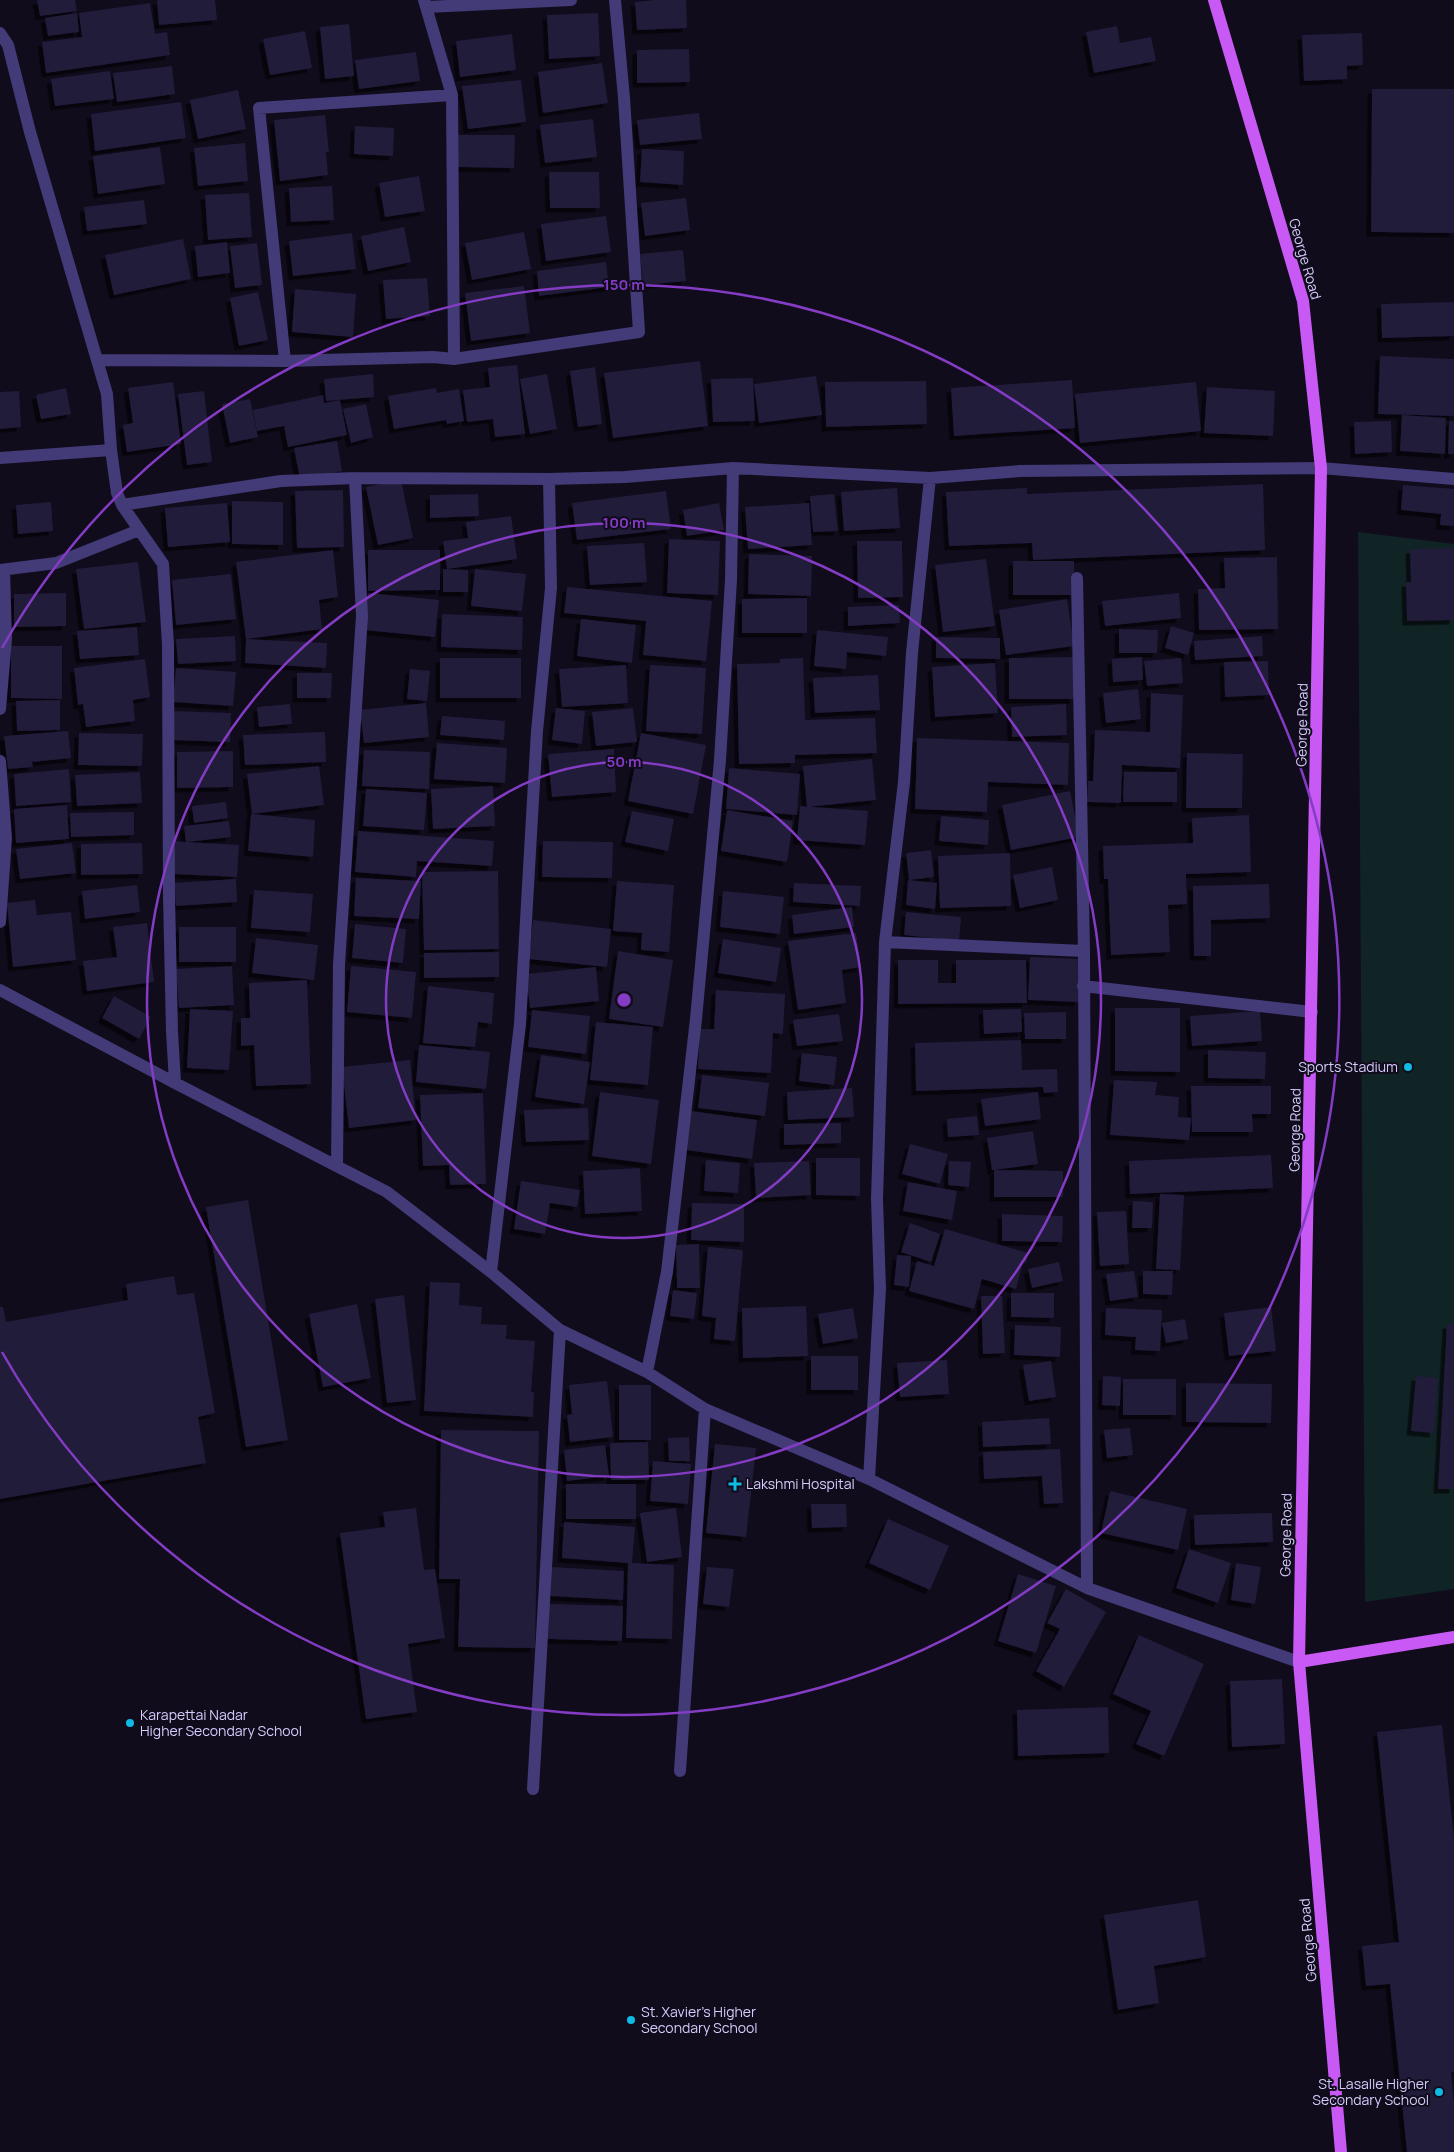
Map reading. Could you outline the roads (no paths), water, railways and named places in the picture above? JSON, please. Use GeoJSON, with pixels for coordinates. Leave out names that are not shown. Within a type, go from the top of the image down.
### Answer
{"type":"FeatureCollection","features":[{"type":"Feature","properties":{"kind":"main road","name":"George Road"},"geometry":{"type":"LineString","coordinates":[[1214,0],[1303,301],[1321,468],[1299,1662],[1341,2152]]}},
{"type":"Feature","properties":{"kind":"main road"},"geometry":{"type":"LineString","coordinates":[[1299,1662],[1454,1637]]}},
{"type":"Feature","properties":{"kind":"street"},"geometry":{"type":"LineString","coordinates":[[454,359],[452,95],[425,4],[572,0]]}},
{"type":"Feature","properties":{"kind":"street"},"geometry":{"type":"LineString","coordinates":[[98,360],[286,361],[433,357],[454,359],[638,332],[624,98],[615,0]]}},
{"type":"Feature","properties":{"kind":"street"},"geometry":{"type":"LineString","coordinates":[[0,33],[8,44],[30,132],[107,394],[111,450],[117,493],[122,505],[163,564],[168,645],[169,897],[175,1083]]}},
{"type":"Feature","properties":{"kind":"street"},"geometry":{"type":"LineString","coordinates":[[286,361],[259,108],[452,95]]}},
{"type":"Feature","properties":{"kind":"street"},"geometry":{"type":"LineString","coordinates":[[0,458],[111,450]]}},
{"type":"Feature","properties":{"kind":"street"},"geometry":{"type":"LineString","coordinates":[[122,505],[281,481],[355,478],[549,479],[625,477],[733,468],[930,478],[1020,471],[1321,468],[1454,479]]}},
{"type":"Feature","properties":{"kind":"street"},"geometry":{"type":"LineString","coordinates":[[647,1372],[667,1272],[696,1019],[720,760],[731,580],[733,468]]}},
{"type":"Feature","properties":{"kind":"street"},"geometry":{"type":"LineString","coordinates":[[337,1166],[339,964],[362,616],[355,478]]}},
{"type":"Feature","properties":{"kind":"street"},"geometry":{"type":"LineString","coordinates":[[869,1479],[880,1289],[877,1199],[885,942],[904,782],[912,653],[930,478]]}},
{"type":"Feature","properties":{"kind":"street"},"geometry":{"type":"LineString","coordinates":[[491,1272],[520,1024],[536,741],[551,588],[549,479]]}},
{"type":"Feature","properties":{"kind":"street"},"geometry":{"type":"LineString","coordinates":[[0,709],[6,639],[2,570],[56,563],[139,530]]}},
{"type":"Feature","properties":{"kind":"street"},"geometry":{"type":"LineString","coordinates":[[1077,578],[1084,951],[1087,1588]]}},
{"type":"Feature","properties":{"kind":"street"},"geometry":{"type":"LineString","coordinates":[[0,761],[6,838],[0,922]]}},
{"type":"Feature","properties":{"kind":"street"},"geometry":{"type":"LineString","coordinates":[[885,942],[1084,951]]}},
{"type":"Feature","properties":{"kind":"street"},"geometry":{"type":"LineString","coordinates":[[1083,986],[1312,1012]]}},
{"type":"Feature","properties":{"kind":"street"},"geometry":{"type":"LineString","coordinates":[[0,990],[387,1192],[491,1272],[560,1330],[647,1372],[705,1409],[869,1479],[1087,1588],[1299,1662]]}},
{"type":"Feature","properties":{"kind":"street"},"geometry":{"type":"LineString","coordinates":[[533,1790],[560,1330]]}},
{"type":"Feature","properties":{"kind":"street"},"geometry":{"type":"LineString","coordinates":[[680,1771],[705,1409]]}},
{"type":"Feature","properties":{"kind":"place","name":"Sports Stadium"},"geometry":{"type":"Point","coordinates":[1408,1067]}},
{"type":"Feature","properties":{"kind":"place","name":"Lakshmi Hospital"},"geometry":{"type":"Point","coordinates":[735,1484]}},
{"type":"Feature","properties":{"kind":"place","name":"Karapettai Nadar Higher Secondary School"},"geometry":{"type":"Point","coordinates":[130,1723]}},
{"type":"Feature","properties":{"kind":"place","name":"St. Xavier's Higher Secondary School"},"geometry":{"type":"Point","coordinates":[631,2020]}},
{"type":"Feature","properties":{"kind":"place","name":"St. Lasalle Higher Secondary School"},"geometry":{"type":"Point","coordinates":[1439,2092]}}]}
